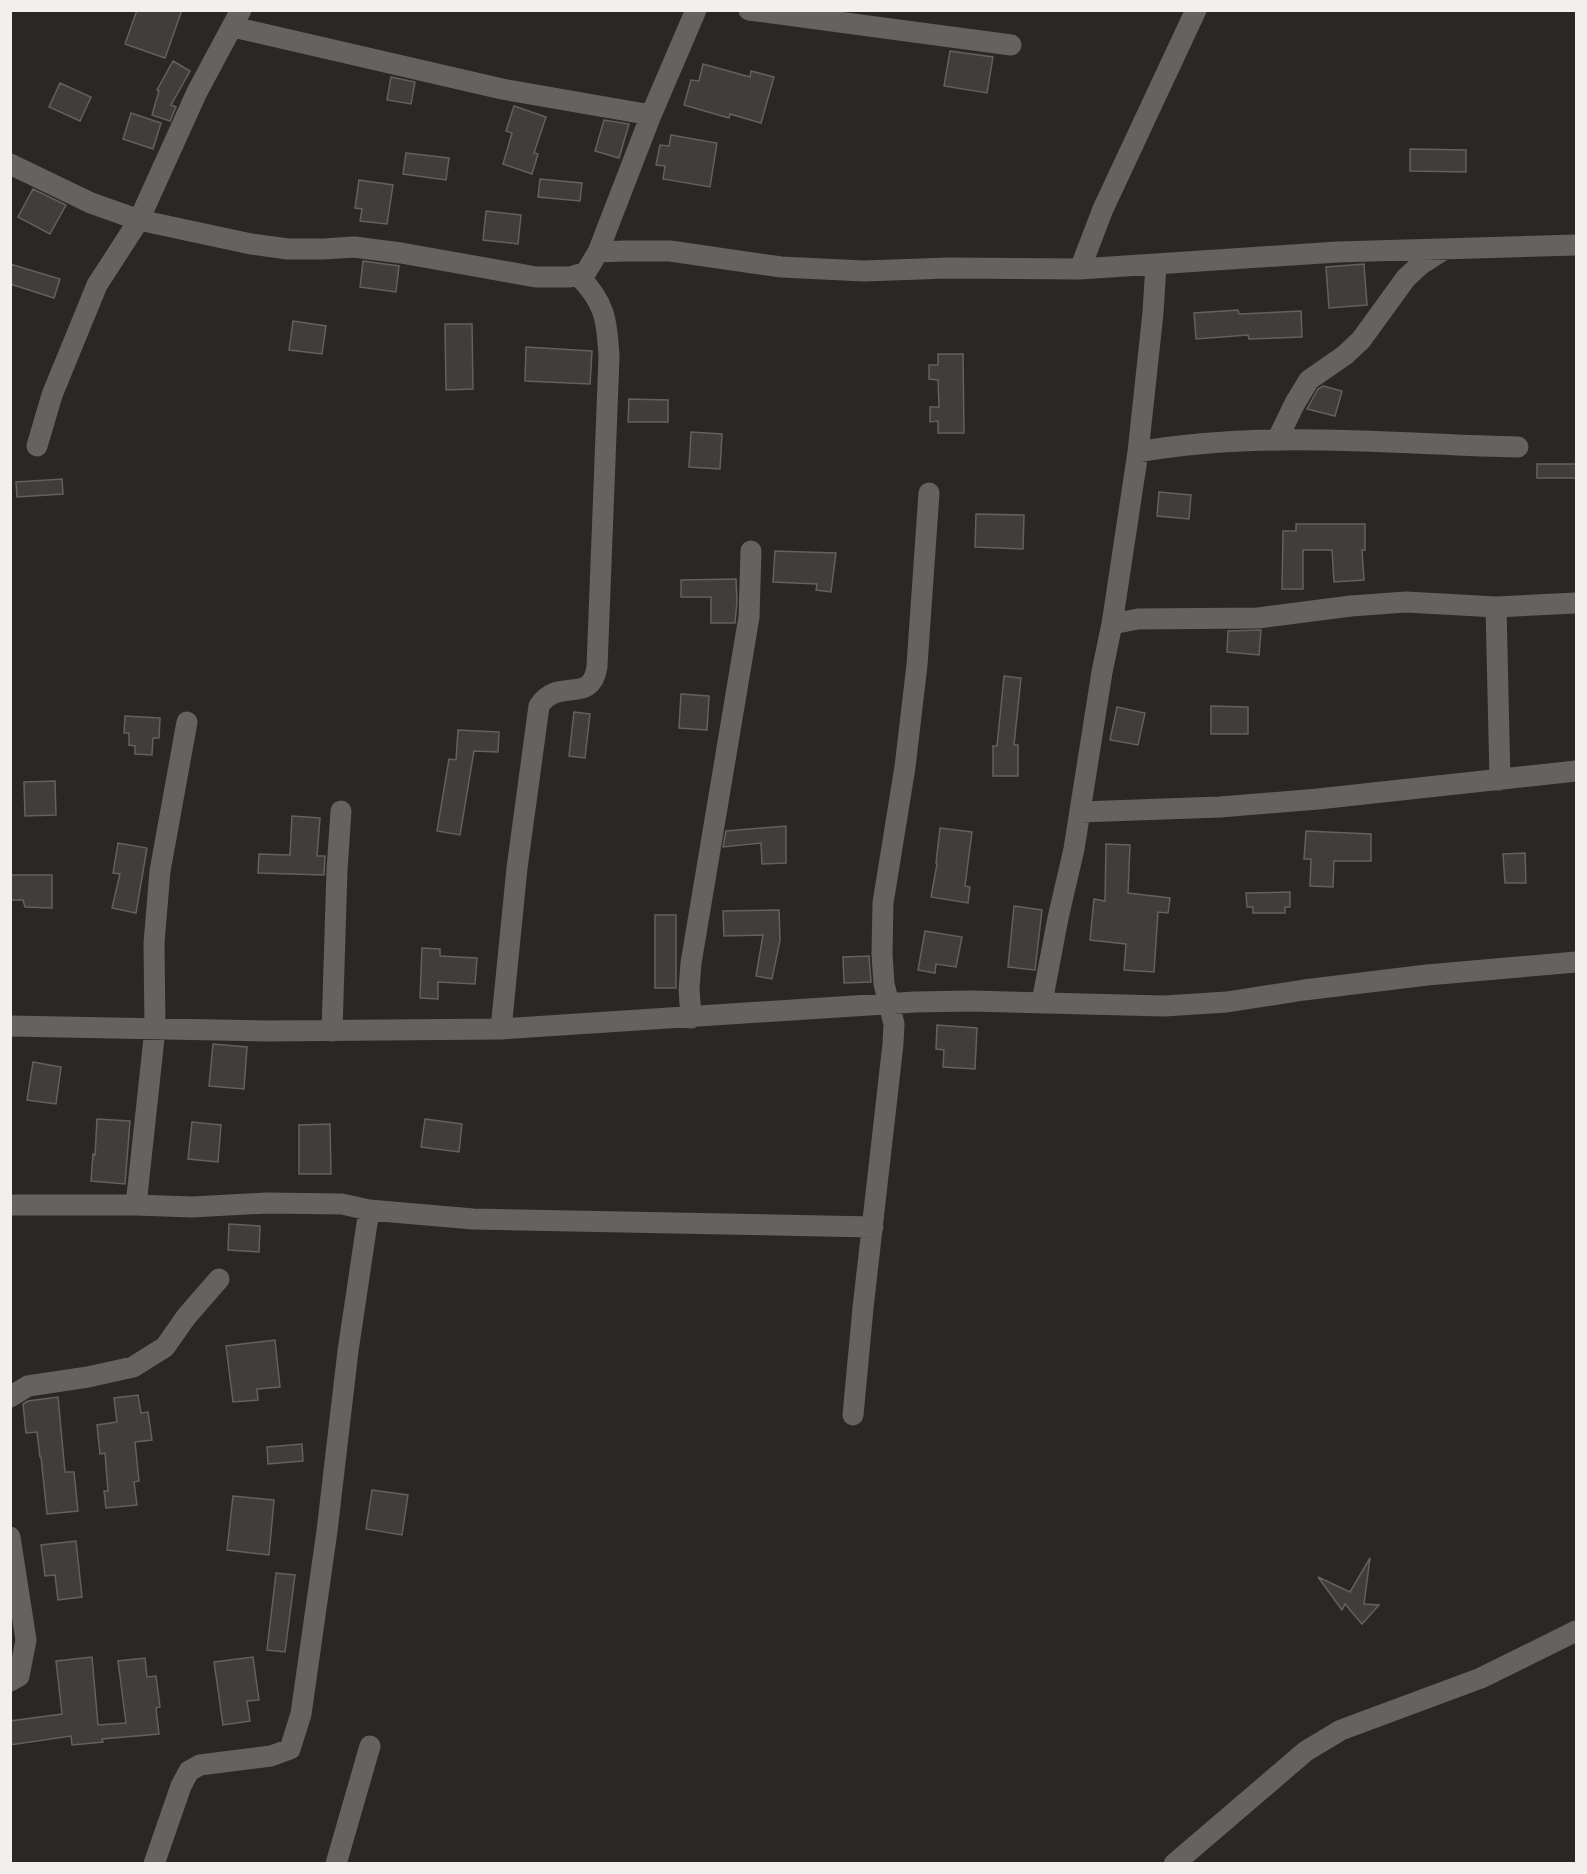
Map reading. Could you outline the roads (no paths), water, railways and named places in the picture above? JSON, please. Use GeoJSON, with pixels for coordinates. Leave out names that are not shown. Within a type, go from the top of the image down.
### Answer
{"type":"FeatureCollection","features":[{"type":"Feature","properties":{"kind":"street"},"geometry":{"type":"LineString","coordinates":[[10,164],[91,203],[139,220],[240,242],[288,249],[354,247],[536,277],[570,278],[586,272],[598,252],[651,115],[696,10]]}},
{"type":"Feature","properties":{"kind":"street"},"geometry":{"type":"LineString","coordinates":[[749,10],[1011,45]]}},
{"type":"Feature","properties":{"kind":"street"},"geometry":{"type":"LineString","coordinates":[[1080,269],[1103,209],[1196,10]]}},
{"type":"Feature","properties":{"kind":"street"},"geometry":{"type":"LineString","coordinates":[[37,446],[52,395],[98,285],[139,220],[197,92],[237,19],[491,87],[651,115]]}},
{"type":"Feature","properties":{"kind":"street"},"geometry":{"type":"LineString","coordinates":[[598,252],[670,251],[781,267],[864,271],[948,268],[1080,269],[1337,252],[1576,245]]}},
{"type":"Feature","properties":{"kind":"street"},"geometry":{"type":"LineString","coordinates":[[1277,440],[1309,380],[1345,355],[1361,340],[1406,278],[1420,265],[1446,249]]}},
{"type":"Feature","properties":{"kind":"street"},"geometry":{"type":"LineString","coordinates":[[1042,1002],[1080,812],[1102,672],[1112,624],[1138,452],[1156,264]]}},
{"type":"Feature","properties":{"kind":"street"},"geometry":{"type":"LineString","coordinates":[[501,1029],[517,868],[539,706],[543,698],[552,693],[588,687],[595,679],[597,667],[608,333],[605,314],[593,290],[578,275]]}},
{"type":"Feature","properties":{"kind":"street"},"geometry":{"type":"LineString","coordinates":[[1138,452],[1203,443],[1330,439],[1518,447]]}},
{"type":"Feature","properties":{"kind":"street"},"geometry":{"type":"LineString","coordinates":[[853,1415],[893,1044],[894,1024],[884,984],[882,954],[884,903],[905,767],[917,665],[929,493]]}},
{"type":"Feature","properties":{"kind":"street"},"geometry":{"type":"LineString","coordinates":[[691,1018],[689,989],[691,963],[748,617],[752,550]]}},
{"type":"Feature","properties":{"kind":"street"},"geometry":{"type":"LineString","coordinates":[[1112,624],[1138,620],[1258,618],[1351,606],[1406,602],[1496,607],[1576,603]]}},
{"type":"Feature","properties":{"kind":"street"},"geometry":{"type":"LineString","coordinates":[[1496,607],[1500,780]]}},
{"type":"Feature","properties":{"kind":"street"},"geometry":{"type":"LineString","coordinates":[[136,1205],[155,1029],[154,943],[160,871],[187,722]]}},
{"type":"Feature","properties":{"kind":"street"},"geometry":{"type":"LineString","coordinates":[[1080,812],[1220,807],[1318,799],[1576,771]]}},
{"type":"Feature","properties":{"kind":"street"},"geometry":{"type":"LineString","coordinates":[[332,1031],[341,811]]}},
{"type":"Feature","properties":{"kind":"street"},"geometry":{"type":"LineString","coordinates":[[10,1026],[332,1031],[501,1029],[972,1000],[1164,1006],[1227,1002],[1427,975],[1576,962]]}},
{"type":"Feature","properties":{"kind":"street"},"geometry":{"type":"LineString","coordinates":[[10,1205],[192,1207],[277,1203],[342,1204],[369,1209],[473,1219],[873,1227]]}},
{"type":"Feature","properties":{"kind":"street"},"geometry":{"type":"LineString","coordinates":[[154,1863],[181,1786],[189,1772],[200,1765],[271,1756],[290,1749],[301,1714],[327,1531],[348,1351],[369,1209]]}},
{"type":"Feature","properties":{"kind":"street"},"geometry":{"type":"LineString","coordinates":[[10,1397],[28,1386],[88,1377],[133,1367],[165,1347],[186,1317],[219,1279]]}},
{"type":"Feature","properties":{"kind":"street"},"geometry":{"type":"LineString","coordinates":[[10,1537],[26,1641],[19,1676],[10,1681]]}},
{"type":"Feature","properties":{"kind":"street"},"geometry":{"type":"LineString","coordinates":[[1174,1863],[1306,1750],[1341,1730],[1481,1678],[1576,1631]]}},
{"type":"Feature","properties":{"kind":"street"},"geometry":{"type":"LineString","coordinates":[[336,1863],[370,1746]]}}]}
